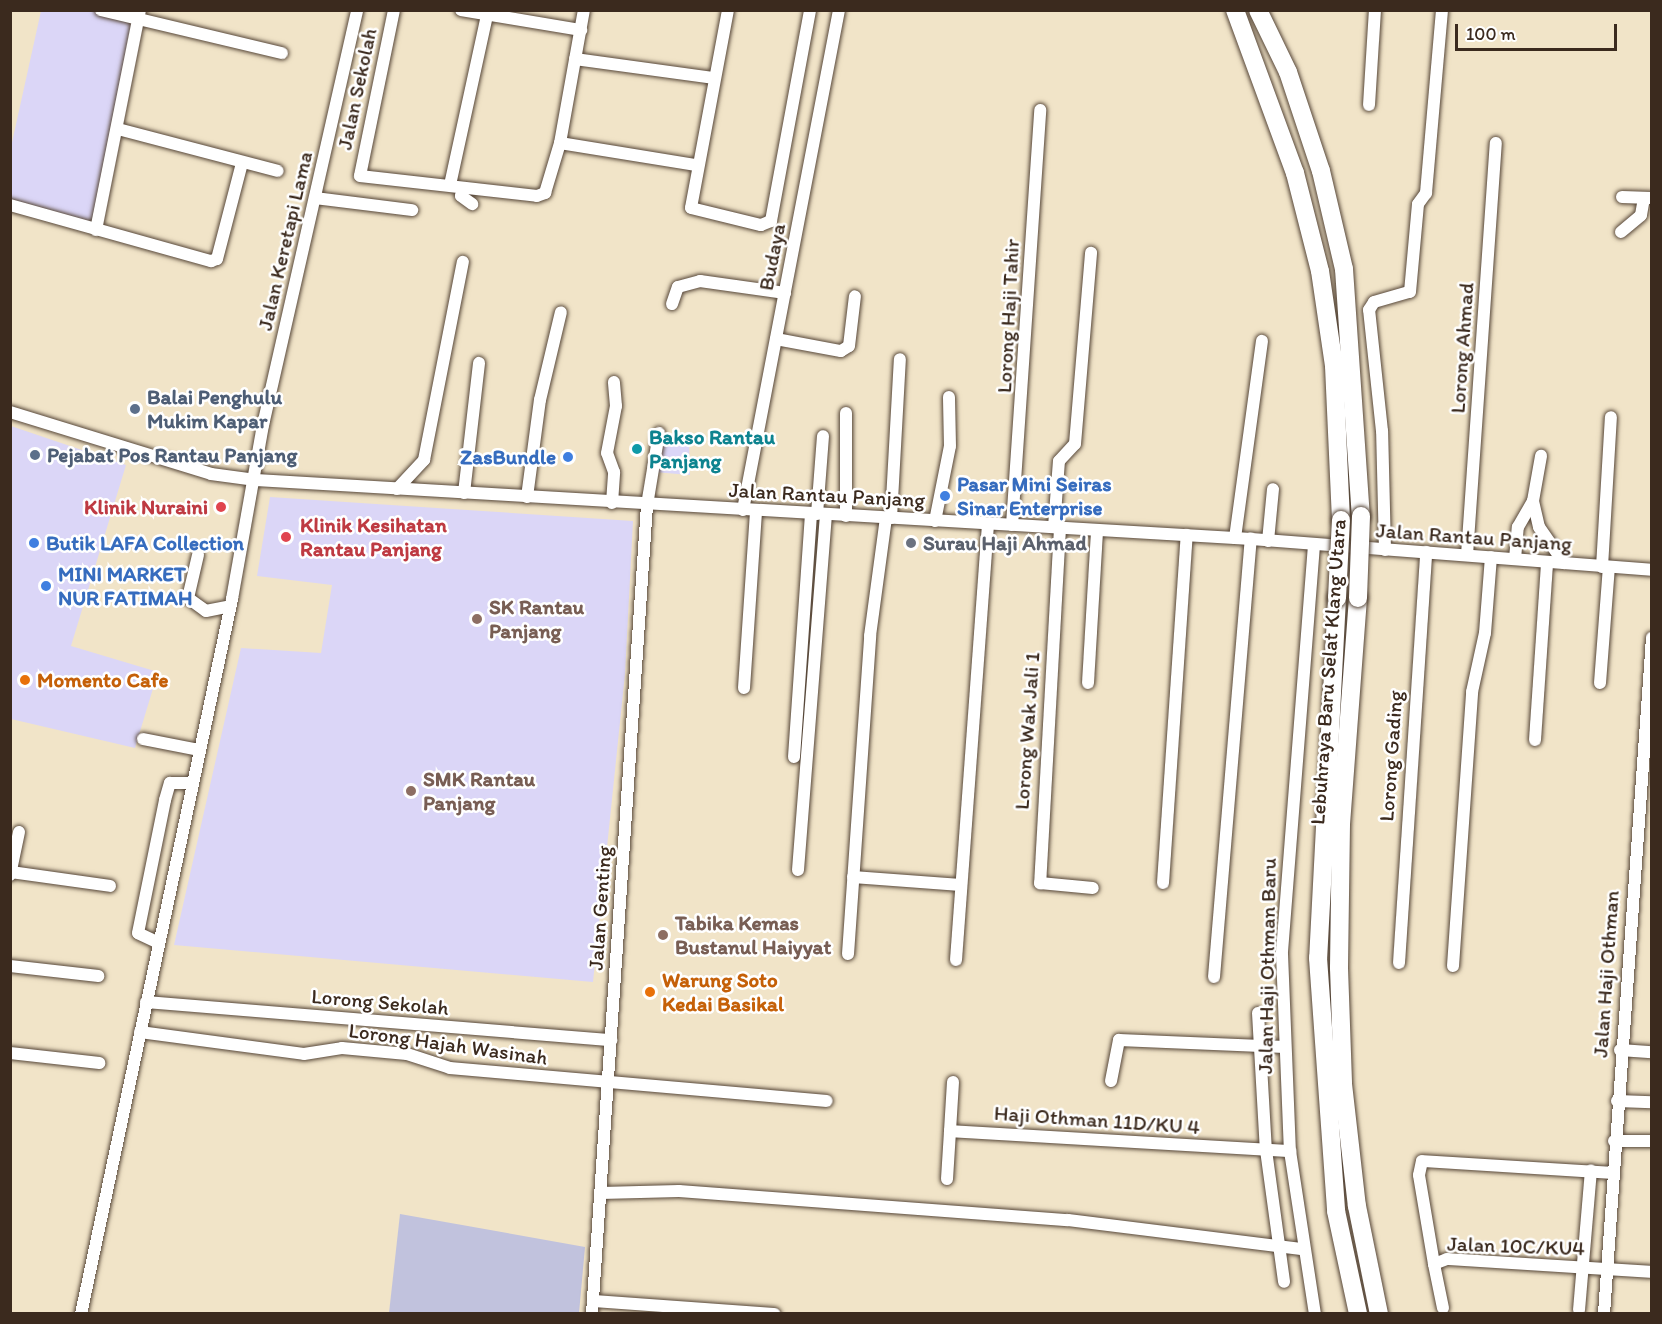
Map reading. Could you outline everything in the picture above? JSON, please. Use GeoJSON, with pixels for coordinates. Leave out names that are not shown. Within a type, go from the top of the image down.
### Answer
{"type":"FeatureCollection","features":[{"type":"Feature","properties":{"kind":"highway","name":"Lebuhraya Baru Selat Klang Utara"},"geometry":{"type":"LineString","coordinates":[[1235,10],[1295,173],[1320,271],[1334,366],[1341,520],[1318,958],[1336,1211],[1358,1314]]}},
{"type":"Feature","properties":{"kind":"highway","name":"Lebuhraya Baru Selat Klang Utara"},"geometry":{"type":"LineString","coordinates":[[1258,10],[1288,72],[1321,171],[1344,269],[1361,516],[1358,598],[1341,824],[1340,980],[1343,1083],[1357,1206],[1379,1314]]}},
{"type":"Feature","properties":{"kind":"street"},"geometry":{"type":"LineString","coordinates":[[101,10],[139,15],[282,53]]}},
{"type":"Feature","properties":{"kind":"street","name":"Jalan Keretapi Lama"},"geometry":{"type":"LineString","coordinates":[[81,1314],[315,198],[357,10]]}},
{"type":"Feature","properties":{"kind":"street","name":"Jalan Sekolah"},"geometry":{"type":"LineString","coordinates":[[394,10],[360,176],[457,187]]}},
{"type":"Feature","properties":{"kind":"street"},"geometry":{"type":"LineString","coordinates":[[461,10],[581,30]]}},
{"type":"Feature","properties":{"kind":"street"},"geometry":{"type":"LineString","coordinates":[[457,187],[545,193],[560,143],[584,10]]}},
{"type":"Feature","properties":{"kind":"street"},"geometry":{"type":"LineString","coordinates":[[728,10],[690,200],[697,213],[767,224],[810,10]]}},
{"type":"Feature","properties":{"kind":"street","name":"Budaya"},"geometry":{"type":"LineString","coordinates":[[743,510],[839,10]]}},
{"type":"Feature","properties":{"kind":"street"},"geometry":{"type":"LineString","coordinates":[[1369,105],[1375,10]]}},
{"type":"Feature","properties":{"kind":"street"},"geometry":{"type":"LineString","coordinates":[[1385,550],[1382,431],[1369,310],[1374,302],[1410,292],[1418,204],[1426,193],[1442,10]]}},
{"type":"Feature","properties":{"kind":"street"},"geometry":{"type":"LineString","coordinates":[[472,204],[461,196],[457,187],[487,13]]}},
{"type":"Feature","properties":{"kind":"street"},"geometry":{"type":"LineString","coordinates":[[96,230],[139,15]]}},
{"type":"Feature","properties":{"kind":"street"},"geometry":{"type":"LineString","coordinates":[[575,59],[713,78]]}},
{"type":"Feature","properties":{"kind":"street","name":"Lorong Haji Tahir"},"geometry":{"type":"LineString","coordinates":[[1012,525],[1040,110]]}},
{"type":"Feature","properties":{"kind":"street"},"geometry":{"type":"LineString","coordinates":[[118,129],[278,171]]}},
{"type":"Feature","properties":{"kind":"street"},"geometry":{"type":"LineString","coordinates":[[560,143],[696,165]]}},
{"type":"Feature","properties":{"kind":"street","name":"Lorong Ahmad"},"geometry":{"type":"LineString","coordinates":[[1467,555],[1496,143]]}},
{"type":"Feature","properties":{"kind":"street"},"geometry":{"type":"LineString","coordinates":[[10,205],[96,230],[217,259],[242,163]]}},
{"type":"Feature","properties":{"kind":"street"},"geometry":{"type":"LineString","coordinates":[[1621,232],[1641,215],[1648,198],[1622,197]]}},
{"type":"Feature","properties":{"kind":"street"},"geometry":{"type":"LineString","coordinates":[[315,198],[412,210]]}},
{"type":"Feature","properties":{"kind":"street"},"geometry":{"type":"LineString","coordinates":[[1057,527],[1059,461],[1075,444],[1091,253]]}},
{"type":"Feature","properties":{"kind":"street"},"geometry":{"type":"LineString","coordinates":[[397,489],[424,460],[463,262]]}},
{"type":"Feature","properties":{"kind":"street"},"geometry":{"type":"LineString","coordinates":[[672,304],[678,287],[700,281],[785,292]]}},
{"type":"Feature","properties":{"kind":"street"},"geometry":{"type":"LineString","coordinates":[[776,339],[841,351],[849,346],[855,297]]}},
{"type":"Feature","properties":{"kind":"street"},"geometry":{"type":"LineString","coordinates":[[527,497],[540,400],[561,312]]}},
{"type":"Feature","properties":{"kind":"street"},"geometry":{"type":"LineString","coordinates":[[1235,538],[1263,341]]}},
{"type":"Feature","properties":{"kind":"street"},"geometry":{"type":"LineString","coordinates":[[848,954],[870,636],[889,518],[900,359]]}},
{"type":"Feature","properties":{"kind":"street"},"geometry":{"type":"LineString","coordinates":[[464,493],[479,363]]}},
{"type":"Feature","properties":{"kind":"street"},"geometry":{"type":"LineString","coordinates":[[612,503],[614,472],[607,447],[616,406],[614,382]]}},
{"type":"Feature","properties":{"kind":"street"},"geometry":{"type":"LineString","coordinates":[[935,521],[950,446],[949,397]]}},
{"type":"Feature","properties":{"kind":"street","name":"Jalan Rantau Panjang"},"geometry":{"type":"LineString","coordinates":[[10,412],[211,474],[256,480],[612,503],[1251,539],[1652,570]]}},
{"type":"Feature","properties":{"kind":"street"},"geometry":{"type":"LineString","coordinates":[[846,412],[846,516]]}},
{"type":"Feature","properties":{"kind":"street"},"geometry":{"type":"LineString","coordinates":[[1600,683],[1611,417]]}},
{"type":"Feature","properties":{"kind":"street","name":"Jalan Genting"},"geometry":{"type":"LineString","coordinates":[[592,1314],[646,505],[659,434]]}},
{"type":"Feature","properties":{"kind":"street"},"geometry":{"type":"LineString","coordinates":[[798,870],[823,436]]}},
{"type":"Feature","properties":{"kind":"street"},"geometry":{"type":"LineString","coordinates":[[1515,560],[1518,527],[1533,501],[1541,456]]}},
{"type":"Feature","properties":{"kind":"street"},"geometry":{"type":"LineString","coordinates":[[1268,541],[1273,489]]}},
{"type":"Feature","properties":{"kind":"street"},"geometry":{"type":"LineString","coordinates":[[1533,501],[1539,527],[1564,563]]}},
{"type":"Feature","properties":{"kind":"street"},"geometry":{"type":"LineString","coordinates":[[744,688],[756,511]]}},
{"type":"Feature","properties":{"kind":"street"},"geometry":{"type":"LineString","coordinates":[[794,757],[818,514]]}},
{"type":"Feature","properties":{"kind":"street"},"geometry":{"type":"LineString","coordinates":[[956,960],[988,524]]}},
{"type":"Feature","properties":{"kind":"street","name":"Lorong Wak Jali 1"},"geometry":{"type":"LineString","coordinates":[[1057,527],[1040,883],[1093,888]]}},
{"type":"Feature","properties":{"kind":"street"},"geometry":{"type":"LineString","coordinates":[[1088,683],[1097,530]]}},
{"type":"Feature","properties":{"kind":"street"},"geometry":{"type":"LineString","coordinates":[[1163,883],[1187,535]]}},
{"type":"Feature","properties":{"kind":"street"},"geometry":{"type":"LineString","coordinates":[[1214,977],[1251,539]]}},
{"type":"Feature","properties":{"kind":"street","name":"Jalan Haji Othman Baru"},"geometry":{"type":"LineString","coordinates":[[1314,545],[1284,887],[1285,1047],[1290,1151],[1301,1249],[1315,1314]]}},
{"type":"Feature","properties":{"kind":"street","name":"Lorong Gading"},"geometry":{"type":"LineString","coordinates":[[1399,963],[1426,552]]}},
{"type":"Feature","properties":{"kind":"street"},"geometry":{"type":"LineString","coordinates":[[198,555],[188,598],[206,611],[231,606]]}},
{"type":"Feature","properties":{"kind":"street"},"geometry":{"type":"LineString","coordinates":[[1453,966],[1472,692],[1485,633],[1491,557]]}},
{"type":"Feature","properties":{"kind":"street"},"geometry":{"type":"LineString","coordinates":[[1536,740],[1547,562]]}},
{"type":"Feature","properties":{"kind":"street","name":"Jalan Haji Othman"},"geometry":{"type":"LineString","coordinates":[[1604,1314],[1620,1050],[1652,638]]}},
{"type":"Feature","properties":{"kind":"street"},"geometry":{"type":"LineString","coordinates":[[143,739],[199,750]]}},
{"type":"Feature","properties":{"kind":"street"},"geometry":{"type":"LineString","coordinates":[[159,943],[138,933],[154,853],[170,783],[192,783]]}},
{"type":"Feature","properties":{"kind":"street"},"geometry":{"type":"LineString","coordinates":[[19,832],[11,874],[110,886]]}},
{"type":"Feature","properties":{"kind":"street"},"geometry":{"type":"LineString","coordinates":[[154,853],[176,859]]}},
{"type":"Feature","properties":{"kind":"street"},"geometry":{"type":"LineString","coordinates":[[853,877],[961,885]]}},
{"type":"Feature","properties":{"kind":"street"},"geometry":{"type":"LineString","coordinates":[[10,966],[98,976]]}},
{"type":"Feature","properties":{"kind":"street","name":"Lorong Sekolah"},"geometry":{"type":"LineString","coordinates":[[146,1002],[611,1040]]}},
{"type":"Feature","properties":{"kind":"street"},"geometry":{"type":"LineString","coordinates":[[1258,1013],[1266,1150],[1284,1282]]}},
{"type":"Feature","properties":{"kind":"street","name":"Lorong Hajah Wasinah"},"geometry":{"type":"LineString","coordinates":[[140,1032],[304,1054],[342,1048],[407,1054],[450,1068],[827,1101]]}},
{"type":"Feature","properties":{"kind":"street"},"geometry":{"type":"LineString","coordinates":[[1111,1081],[1119,1040],[1285,1047]]}},
{"type":"Feature","properties":{"kind":"street"},"geometry":{"type":"LineString","coordinates":[[1620,1050],[1652,1052]]}},
{"type":"Feature","properties":{"kind":"street"},"geometry":{"type":"LineString","coordinates":[[10,1053],[99,1063]]}},
{"type":"Feature","properties":{"kind":"street"},"geometry":{"type":"LineString","coordinates":[[947,1179],[953,1082]]}},
{"type":"Feature","properties":{"kind":"street"},"geometry":{"type":"LineString","coordinates":[[1617,1101],[1652,1102]]}},
{"type":"Feature","properties":{"kind":"street","name":"Haji Othman 11D/KU 4"},"geometry":{"type":"LineString","coordinates":[[950,1131],[1290,1151]]}},
{"type":"Feature","properties":{"kind":"street"},"geometry":{"type":"LineString","coordinates":[[1614,1141],[1652,1141]]}},
{"type":"Feature","properties":{"kind":"street"},"geometry":{"type":"LineString","coordinates":[[1434,1264],[1419,1175],[1422,1161],[1431,1158],[1612,1173]]}},
{"type":"Feature","properties":{"kind":"street"},"geometry":{"type":"LineString","coordinates":[[1579,1310],[1591,1171]]}},
{"type":"Feature","properties":{"kind":"street"},"geometry":{"type":"LineString","coordinates":[[601,1193],[679,1191],[1068,1220],[1281,1250],[1301,1249]]}},
{"type":"Feature","properties":{"kind":"street","name":"Jalan 10C/KU4"},"geometry":{"type":"LineString","coordinates":[[1443,1308],[1434,1264],[1447,1259],[1652,1272]]}},
{"type":"Feature","properties":{"kind":"street"},"geometry":{"type":"LineString","coordinates":[[593,1300],[775,1314]]}},
{"type":"Feature","properties":{"kind":"shaded area"},"geometry":{"type":"Polygon","coordinates":[[[41,11],[136,11],[92,225],[10,201],[11,147],[41,11]]]}},
{"type":"Feature","properties":{"kind":"shaded area"},"geometry":{"type":"Polygon","coordinates":[[[11,426],[126,465],[71,646],[158,672],[135,748],[11,719],[11,426]]]}},
{"type":"Feature","properties":{"kind":"shaded area"},"geometry":{"type":"Polygon","coordinates":[[[662,437],[689,440],[690,475],[654,472],[662,437]]]}},
{"type":"Feature","properties":{"kind":"shaded area","name":"SMK Rantau Panjang"},"geometry":{"type":"Polygon","coordinates":[[[270,497],[633,521],[625,674],[593,982],[174,945],[241,648],[321,653],[332,585],[257,576],[270,497]]]}},
{"type":"Feature","properties":{"kind":"shaded area"},"geometry":{"type":"Polygon","coordinates":[[[400,1214],[585,1247],[579,1313],[389,1313],[400,1214]]]}},
{"type":"Feature","properties":{"kind":"place","name":"Balai Penghulu Mukim Kapar"},"geometry":{"type":"Point","coordinates":[135,409]}},
{"type":"Feature","properties":{"kind":"place","name":"Bakso Rantau Panjang"},"geometry":{"type":"Point","coordinates":[637,449]}},
{"type":"Feature","properties":{"kind":"place","name":"Pejabat Pos Rantau Panjang"},"geometry":{"type":"Point","coordinates":[35,455]}},
{"type":"Feature","properties":{"kind":"place","name":"ZasBundle"},"geometry":{"type":"Point","coordinates":[568,457]}},
{"type":"Feature","properties":{"kind":"place","name":"Pasar Mini Seiras Sinar Enterprise"},"geometry":{"type":"Point","coordinates":[945,496]}},
{"type":"Feature","properties":{"kind":"place","name":"Klinik Nuraini"},"geometry":{"type":"Point","coordinates":[221,507]}},
{"type":"Feature","properties":{"kind":"place","name":"Klinik Kesihatan Rantau Panjang"},"geometry":{"type":"Point","coordinates":[286,537]}},
{"type":"Feature","properties":{"kind":"place","name":"Butik LAFA Collection"},"geometry":{"type":"Point","coordinates":[34,543]}},
{"type":"Feature","properties":{"kind":"place","name":"Surau Haji Ahmad"},"geometry":{"type":"Point","coordinates":[911,543]}},
{"type":"Feature","properties":{"kind":"place","name":"MINI MARKET NUR FATIMAH"},"geometry":{"type":"Point","coordinates":[46,586]}},
{"type":"Feature","properties":{"kind":"place","name":"SK Rantau Panjang"},"geometry":{"type":"Point","coordinates":[477,619]}},
{"type":"Feature","properties":{"kind":"place","name":"Momento Cafe"},"geometry":{"type":"Point","coordinates":[25,680]}},
{"type":"Feature","properties":{"kind":"place","name":"SMK Rantau Panjang"},"geometry":{"type":"Point","coordinates":[411,791]}},
{"type":"Feature","properties":{"kind":"place","name":"Tabika Kemas Bustanul Haiyyat"},"geometry":{"type":"Point","coordinates":[663,935]}},
{"type":"Feature","properties":{"kind":"place","name":"Warung Soto Kedai Basikal"},"geometry":{"type":"Point","coordinates":[650,992]}}]}
